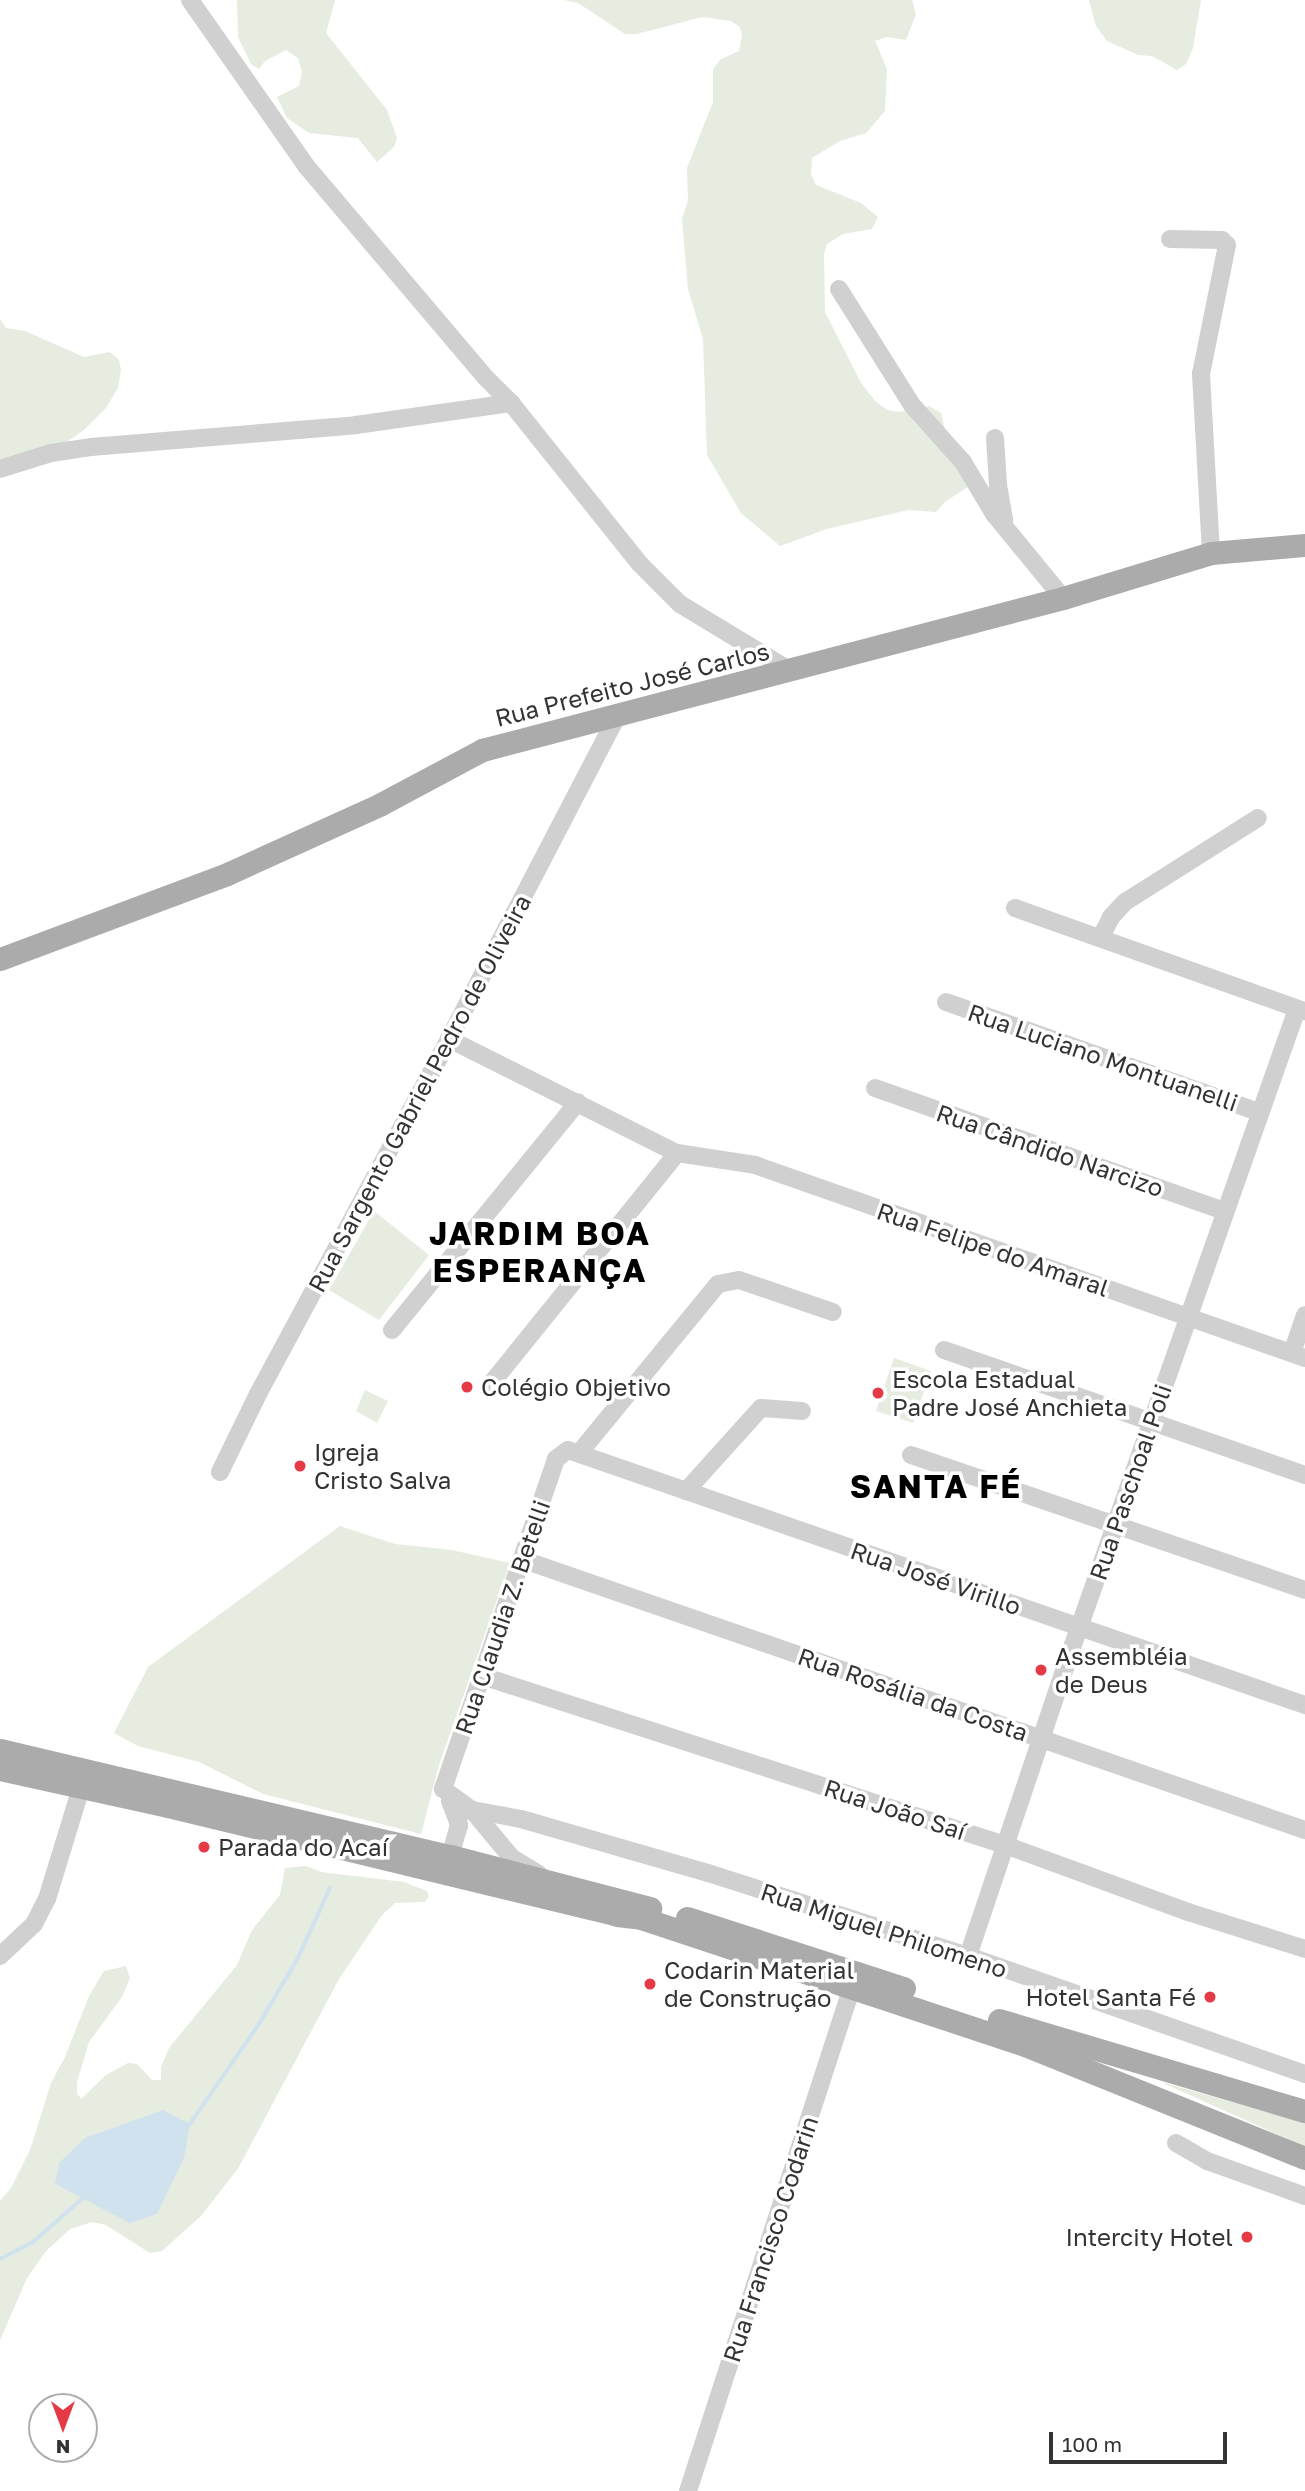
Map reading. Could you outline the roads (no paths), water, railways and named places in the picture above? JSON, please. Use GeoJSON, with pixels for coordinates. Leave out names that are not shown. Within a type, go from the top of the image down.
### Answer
{"type":"FeatureCollection","features":[{"type":"Feature","properties":{"kind":"main road","name":"Rua Prefeito José Carlos"},"geometry":{"type":"LineString","coordinates":[[0,959],[227,874],[381,804],[482,750],[1063,598],[1211,553],[1305,545]]}},
{"type":"Feature","properties":{"kind":"main road"},"geometry":{"type":"LineString","coordinates":[[0,1750],[450,1856],[703,1923],[1131,2062],[1305,2111]]}},
{"type":"Feature","properties":{"kind":"main road"},"geometry":{"type":"LineString","coordinates":[[7,1775],[81,1787],[617,1915],[641,1918],[1025,2045],[1305,2158]]}},
{"type":"Feature","properties":{"kind":"street"},"geometry":{"type":"LineString","coordinates":[[190,0],[307,167],[485,377],[511,403],[640,564],[680,604],[789,670]]}},
{"type":"Feature","properties":{"kind":"street"},"geometry":{"type":"LineString","coordinates":[[1170,239],[1223,240],[1227,245],[1201,374],[1211,553]]}},
{"type":"Feature","properties":{"kind":"street"},"geometry":{"type":"LineString","coordinates":[[839,289],[902,391],[963,462],[1007,531],[1063,598]]}},
{"type":"Feature","properties":{"kind":"street"},"geometry":{"type":"LineString","coordinates":[[0,469],[51,453],[91,447],[356,425],[511,403]]}},
{"type":"Feature","properties":{"kind":"street"},"geometry":{"type":"LineString","coordinates":[[995,438],[1000,509],[1007,531]]}},
{"type":"Feature","properties":{"kind":"street","name":"Rua Sargento Gabriel Pedro de Oliveira"},"geometry":{"type":"LineString","coordinates":[[220,1472],[258,1394],[449,1039],[618,715]]}},
{"type":"Feature","properties":{"kind":"street"},"geometry":{"type":"LineString","coordinates":[[1101,937],[1111,916],[1125,902],[1258,818]]}},
{"type":"Feature","properties":{"kind":"street"},"geometry":{"type":"LineString","coordinates":[[1015,908],[1301,1010]]}},
{"type":"Feature","properties":{"kind":"street","name":"Rua Luciano Montuanelli"},"geometry":{"type":"LineString","coordinates":[[946,1002],[1259,1112]]}},
{"type":"Feature","properties":{"kind":"street","name":"Rua Paschoal Poli"},"geometry":{"type":"LineString","coordinates":[[968,1956],[1259,1112],[1301,1010]]}},
{"type":"Feature","properties":{"kind":"street","name":"Rua Felipe do Amaral"},"geometry":{"type":"LineString","coordinates":[[449,1039],[677,1153],[755,1165],[1298,1356]]}},
{"type":"Feature","properties":{"kind":"street","name":"Rua Cândido Narcizo"},"geometry":{"type":"LineString","coordinates":[[875,1088],[1224,1212]]}},
{"type":"Feature","properties":{"kind":"street"},"geometry":{"type":"LineString","coordinates":[[392,1330],[578,1102]]}},
{"type":"Feature","properties":{"kind":"street"},"geometry":{"type":"LineString","coordinates":[[490,1385],[677,1153]]}},
{"type":"Feature","properties":{"kind":"street","name":"Rua Claudia Z. Betelli"},"geometry":{"type":"LineString","coordinates":[[464,1811],[443,1789],[556,1459],[574,1451],[718,1284],[739,1280],[833,1312]]}},
{"type":"Feature","properties":{"kind":"street"},"geometry":{"type":"LineString","coordinates":[[1298,1356],[1305,1315]]}},
{"type":"Feature","properties":{"kind":"street"},"geometry":{"type":"LineString","coordinates":[[944,1350],[1305,1475]]}},
{"type":"Feature","properties":{"kind":"street"},"geometry":{"type":"LineString","coordinates":[[686,1491],[761,1408],[802,1411]]}},
{"type":"Feature","properties":{"kind":"street","name":"Rua José Virillo"},"geometry":{"type":"LineString","coordinates":[[574,1451],[1305,1706]]}},
{"type":"Feature","properties":{"kind":"street"},"geometry":{"type":"LineString","coordinates":[[911,1455],[1305,1590]]}},
{"type":"Feature","properties":{"kind":"street","name":"Rua Rosália da Costa"},"geometry":{"type":"LineString","coordinates":[[520,1559],[1305,1829]]}},
{"type":"Feature","properties":{"kind":"street","name":"Rua João Saí"},"geometry":{"type":"LineString","coordinates":[[482,1676],[1005,1844],[1188,1912],[1305,1949]]}},
{"type":"Feature","properties":{"kind":"street"},"geometry":{"type":"LineString","coordinates":[[0,1956],[34,1924],[47,1899],[81,1787]]}},
{"type":"Feature","properties":{"kind":"street"},"geometry":{"type":"LineString","coordinates":[[450,1856],[464,1811],[512,1858],[551,1881]]}},
{"type":"Feature","properties":{"kind":"street","name":"Rua Miguel Philomeno"},"geometry":{"type":"LineString","coordinates":[[464,1811],[521,1819],[708,1873],[968,1956],[1305,2074]]}},
{"type":"Feature","properties":{"kind":"street","name":"Rua Francisco Codarin"},"geometry":{"type":"LineString","coordinates":[[688,2491],[852,1987]]}},
{"type":"Feature","properties":{"kind":"street"},"geometry":{"type":"LineString","coordinates":[[1176,2143],[1206,2161],[1305,2196]]}},
{"type":"Feature","properties":{"kind":"water"},"geometry":{"type":"Polygon","coordinates":[[[163,2110],[190,2124],[184,2158],[157,2214],[130,2223],[55,2184],[59,2163],[85,2138],[163,2110]]]}},
{"type":"Feature","properties":{"kind":"waterway"},"geometry":{"type":"LineString","coordinates":[[190,2124],[259,2024],[298,1958],[330,1888]]}},
{"type":"Feature","properties":{"kind":"waterway"},"geometry":{"type":"LineString","coordinates":[[0,2259],[32,2243],[83,2198]]}},
{"type":"Feature","properties":{"kind":"place","name":"Colégio Objetivo"},"geometry":{"type":"Point","coordinates":[467,1387]}},
{"type":"Feature","properties":{"kind":"place","name":"Escola Estadual Padre José Anchieta"},"geometry":{"type":"Point","coordinates":[878,1393]}},
{"type":"Feature","properties":{"kind":"place","name":"Igreja Cristo Salva"},"geometry":{"type":"Point","coordinates":[300,1466]}},
{"type":"Feature","properties":{"kind":"place","name":"Assembléia de Deus"},"geometry":{"type":"Point","coordinates":[1041,1670]}},
{"type":"Feature","properties":{"kind":"place","name":"Parada do Acaí"},"geometry":{"type":"Point","coordinates":[204,1847]}},
{"type":"Feature","properties":{"kind":"place","name":"Codarin Material de Construção"},"geometry":{"type":"Point","coordinates":[650,1984]}},
{"type":"Feature","properties":{"kind":"place","name":"Hotel Santa Fé"},"geometry":{"type":"Point","coordinates":[1210,1997]}},
{"type":"Feature","properties":{"kind":"place","name":"Intercity Hotel"},"geometry":{"type":"Point","coordinates":[1247,2237]}},
{"type":"Feature","properties":{"kind":"district","name":"JARDIM BOA ESPERANÇA"},"geometry":{"type":"Point","coordinates":[540,1252]}},
{"type":"Feature","properties":{"kind":"district","name":"SANTA FÉ"},"geometry":{"type":"Point","coordinates":[936,1486]}}]}
